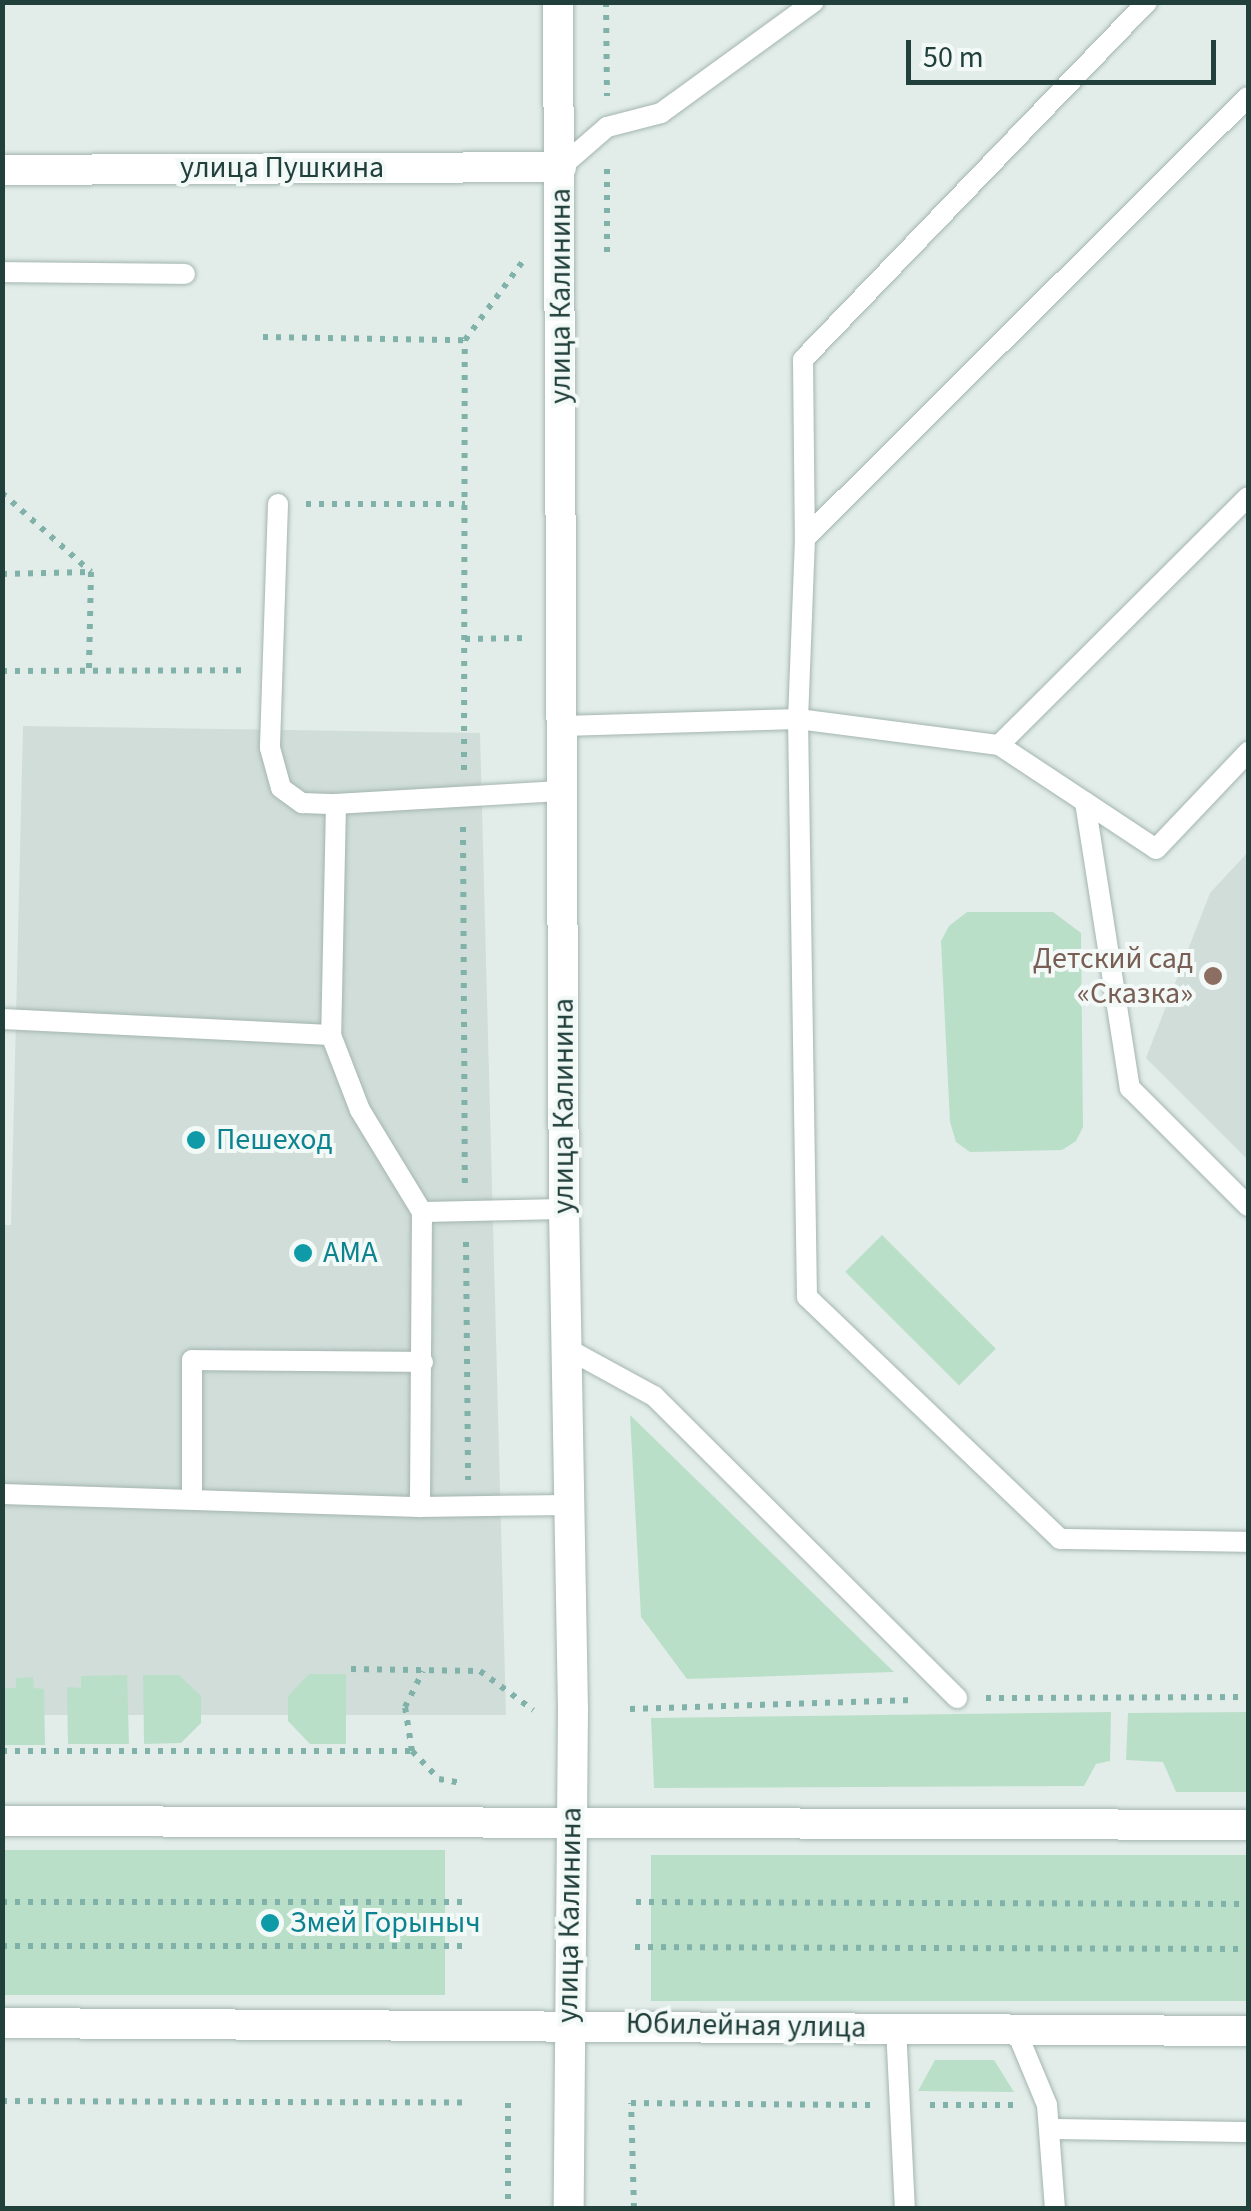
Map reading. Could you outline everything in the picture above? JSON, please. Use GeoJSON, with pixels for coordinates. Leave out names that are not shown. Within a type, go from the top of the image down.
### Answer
{"type":"FeatureCollection","features":[{"type":"Feature","properties":{"kind":"main road","name":"улица Калинина"},"geometry":{"type":"LineString","coordinates":[[558,2],[564,1209],[572,1825],[569,2208]]}},
{"type":"Feature","properties":{"kind":"main road","name":"улица Пушкина"},"geometry":{"type":"LineString","coordinates":[[2,170],[560,166]]}},
{"type":"Feature","properties":{"kind":"main road"},"geometry":{"type":"LineString","coordinates":[[2,1821],[1248,1825]]}},
{"type":"Feature","properties":{"kind":"main road","name":"Юбилейная улица"},"geometry":{"type":"LineString","coordinates":[[2,2022],[1248,2031]]}},
{"type":"Feature","properties":{"kind":"lane"},"geometry":{"type":"LineString","coordinates":[[560,166],[607,127],[660,113],[814,2]]}},
{"type":"Feature","properties":{"kind":"lane"},"geometry":{"type":"LineString","coordinates":[[1147,2],[804,360],[805,538],[798,720],[807,1297],[1060,1539],[1248,1542]]}},
{"type":"Feature","properties":{"kind":"lane"},"geometry":{"type":"LineString","coordinates":[[805,538],[1248,97]]}},
{"type":"Feature","properties":{"kind":"lane"},"geometry":{"type":"LineString","coordinates":[[2,272],[185,274]]}},
{"type":"Feature","properties":{"kind":"lane"},"geometry":{"type":"LineString","coordinates":[[999,745],[1248,497]]}},
{"type":"Feature","properties":{"kind":"lane"},"geometry":{"type":"LineString","coordinates":[[278,504],[270,748],[281,788],[302,804],[564,791]]}},
{"type":"Feature","properties":{"kind":"lane"},"geometry":{"type":"LineString","coordinates":[[563,726],[798,720],[999,745],[1156,848],[1248,752]]}},
{"type":"Feature","properties":{"kind":"lane"},"geometry":{"type":"LineString","coordinates":[[1085,802],[1130,1088],[1248,1206]]}},
{"type":"Feature","properties":{"kind":"lane"},"geometry":{"type":"LineString","coordinates":[[336,804],[331,1035],[360,1110],[422,1212],[420,1507]]}},
{"type":"Feature","properties":{"kind":"lane"},"geometry":{"type":"LineString","coordinates":[[2,1019],[331,1035]]}},
{"type":"Feature","properties":{"kind":"lane"},"geometry":{"type":"LineString","coordinates":[[422,1212],[564,1209]]}},
{"type":"Feature","properties":{"kind":"lane"},"geometry":{"type":"LineString","coordinates":[[568,1349],[654,1396],[957,1698]]}},
{"type":"Feature","properties":{"kind":"lane"},"geometry":{"type":"LineString","coordinates":[[192,1498],[192,1360],[422,1362]]}},
{"type":"Feature","properties":{"kind":"lane"},"geometry":{"type":"LineString","coordinates":[[2,1494],[420,1507],[570,1505]]}},
{"type":"Feature","properties":{"kind":"lane"},"geometry":{"type":"LineString","coordinates":[[896,2027],[905,2208]]}},
{"type":"Feature","properties":{"kind":"lane"},"geometry":{"type":"LineString","coordinates":[[1016,2028],[1047,2105],[1055,2208]]}},
{"type":"Feature","properties":{"kind":"lane"},"geometry":{"type":"LineString","coordinates":[[1050,2129],[1248,2132]]}},
{"type":"Feature","properties":{"kind":"path"},"geometry":{"type":"LineString","coordinates":[[468,1506],[463,797],[465,340],[524,259]]}},
{"type":"Feature","properties":{"kind":"path"},"geometry":{"type":"LineString","coordinates":[[263,337],[465,340]]}},
{"type":"Feature","properties":{"kind":"path"},"geometry":{"type":"LineString","coordinates":[[2,493],[90,572],[89,670]]}},
{"type":"Feature","properties":{"kind":"path"},"geometry":{"type":"LineString","coordinates":[[370,504],[465,504]]}},
{"type":"Feature","properties":{"kind":"path"},"geometry":{"type":"LineString","coordinates":[[2,574],[90,572]]}},
{"type":"Feature","properties":{"kind":"path"},"geometry":{"type":"LineString","coordinates":[[466,639],[533,638]]}},
{"type":"Feature","properties":{"kind":"path"},"geometry":{"type":"LineString","coordinates":[[2,671],[270,670]]}},
{"type":"Feature","properties":{"kind":"path"},"geometry":{"type":"LineString","coordinates":[[352,1669],[480,1671],[533,1710]]}},
{"type":"Feature","properties":{"kind":"path"},"geometry":{"type":"LineString","coordinates":[[424,1670],[406,1707],[412,1751],[439,1779],[462,1783]]}},
{"type":"Feature","properties":{"kind":"path"},"geometry":{"type":"LineString","coordinates":[[630,1709],[957,1698],[1248,1697]]}},
{"type":"Feature","properties":{"kind":"path"},"geometry":{"type":"LineString","coordinates":[[2,1751],[412,1751]]}},
{"type":"Feature","properties":{"kind":"path"},"geometry":{"type":"LineString","coordinates":[[2,1902],[464,1902]]}},
{"type":"Feature","properties":{"kind":"path"},"geometry":{"type":"LineString","coordinates":[[636,1902],[1248,1904]]}},
{"type":"Feature","properties":{"kind":"path"},"geometry":{"type":"LineString","coordinates":[[2,1946],[465,1946]]}},
{"type":"Feature","properties":{"kind":"path"},"geometry":{"type":"LineString","coordinates":[[635,1947],[1248,1948]]}},
{"type":"Feature","properties":{"kind":"path"},"geometry":{"type":"LineString","coordinates":[[2,2101],[467,2103]]}},
{"type":"Feature","properties":{"kind":"path"},"geometry":{"type":"LineString","coordinates":[[508,2103],[508,2208]]}},
{"type":"Feature","properties":{"kind":"path"},"geometry":{"type":"LineString","coordinates":[[634,2208],[632,2103],[1047,2105]]}},
{"type":"Feature","properties":{"kind":"shaded area"},"geometry":{"type":"Polygon","coordinates":[[[23,726],[480,733],[506,1715],[3,1715],[2,1225],[11,1225],[23,726]]]}},
{"type":"Feature","properties":{"kind":"shaded area","name":"Детский сад «Сказка»"},"geometry":{"type":"Polygon","coordinates":[[[1248,852],[1248,1160],[1146,1058],[1210,893],[1248,852]]]}},
{"type":"Feature","properties":{"kind":"green space"},"geometry":{"type":"Polygon","coordinates":[[[967,912],[1053,912],[1081,933],[1083,1127],[1076,1141],[1062,1150],[970,1152],[956,1142],[950,1122],[941,941],[949,926],[967,912]]]}},
{"type":"Feature","properties":{"kind":"green space"},"geometry":{"type":"Polygon","coordinates":[[[882,1235],[996,1349],[959,1386],[845,1272],[882,1235]]]}},
{"type":"Feature","properties":{"kind":"green space"},"geometry":{"type":"Polygon","coordinates":[[[630,1415],[894,1672],[687,1679],[641,1617],[630,1415]]]}},
{"type":"Feature","properties":{"kind":"green space"},"geometry":{"type":"Polygon","coordinates":[[[309,1674],[346,1674],[346,1744],[310,1744],[288,1721],[288,1696],[309,1674]]]}},
{"type":"Feature","properties":{"kind":"green space"},"geometry":{"type":"Polygon","coordinates":[[[127,1675],[129,1744],[68,1744],[67,1687],[81,1688],[81,1676],[127,1675]]]}},
{"type":"Feature","properties":{"kind":"green space"},"geometry":{"type":"Polygon","coordinates":[[[143,1675],[179,1675],[201,1696],[201,1723],[181,1743],[144,1744],[143,1675]]]}},
{"type":"Feature","properties":{"kind":"green space"},"geometry":{"type":"Polygon","coordinates":[[[33,1677],[34,1688],[44,1689],[45,1745],[4,1745],[3,1688],[16,1688],[16,1678],[33,1677]]]}},
{"type":"Feature","properties":{"kind":"green space"},"geometry":{"type":"Polygon","coordinates":[[[1111,1712],[1110,1761],[1096,1764],[1084,1786],[654,1788],[651,1718],[1111,1712]]]}},
{"type":"Feature","properties":{"kind":"green space"},"geometry":{"type":"Polygon","coordinates":[[[1248,1712],[1248,1792],[1176,1792],[1163,1762],[1126,1760],[1128,1713],[1248,1712]]]}},
{"type":"Feature","properties":{"kind":"green space"},"geometry":{"type":"Polygon","coordinates":[[[3,1850],[445,1850],[445,1995],[3,1995],[3,1850]]]}},
{"type":"Feature","properties":{"kind":"green space"},"geometry":{"type":"Polygon","coordinates":[[[651,1855],[1248,1855],[1248,2001],[651,2001],[651,1855]]]}},
{"type":"Feature","properties":{"kind":"green space"},"geometry":{"type":"Polygon","coordinates":[[[935,2060],[994,2060],[1014,2092],[918,2091],[935,2060]]]}},
{"type":"Feature","properties":{"kind":"place","name":"Детский сад «Сказка»"},"geometry":{"type":"Point","coordinates":[1213,976]}},
{"type":"Feature","properties":{"kind":"place","name":"Пешеход"},"geometry":{"type":"Point","coordinates":[196,1140]}},
{"type":"Feature","properties":{"kind":"place","name":"АМА"},"geometry":{"type":"Point","coordinates":[303,1253]}},
{"type":"Feature","properties":{"kind":"place","name":"Змей Горыныч"},"geometry":{"type":"Point","coordinates":[270,1923]}}]}
